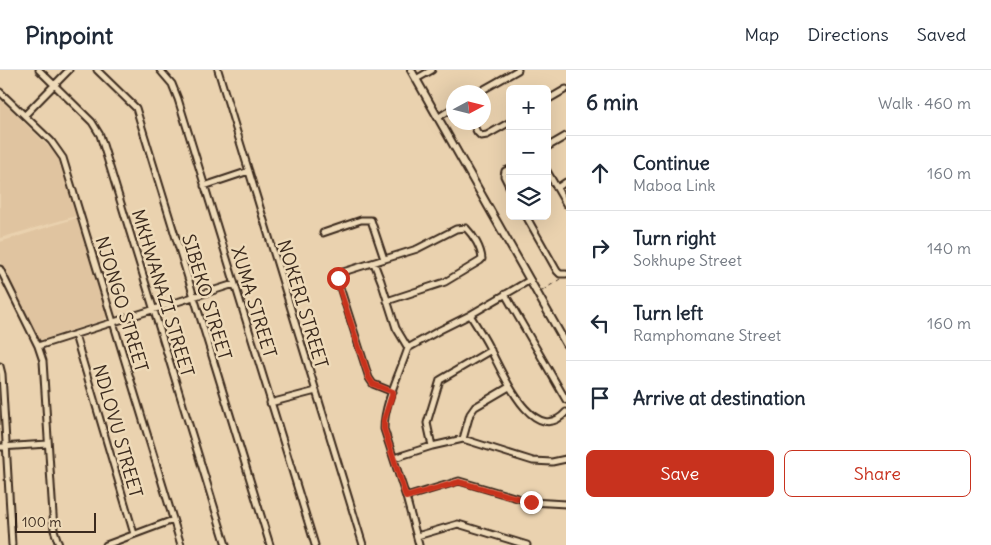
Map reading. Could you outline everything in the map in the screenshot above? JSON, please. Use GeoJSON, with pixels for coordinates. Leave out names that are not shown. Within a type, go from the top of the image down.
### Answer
{"type":"FeatureCollection","features":[{"type":"Feature","properties":{"kind":"street","name":"MKHWANAZI STREET"},"geometry":{"type":"LineString","coordinates":[[39,70],[98,130],[226,545]]}},
{"type":"Feature","properties":{"kind":"street"},"geometry":{"type":"LineString","coordinates":[[25,115],[69,70]]}},
{"type":"Feature","properties":{"kind":"street","name":"SIBEKO STREET"},"geometry":{"type":"LineString","coordinates":[[97,70],[136,108],[270,545]]}},
{"type":"Feature","properties":{"kind":"street","name":"XUMA STREET"},"geometry":{"type":"LineString","coordinates":[[160,70],[172,84],[178,99],[315,545]]}},
{"type":"Feature","properties":{"kind":"street","name":"NOKERI STREET"},"geometry":{"type":"LineString","coordinates":[[218,70],[363,545]]}},
{"type":"Feature","properties":{"kind":"street"},"geometry":{"type":"LineString","coordinates":[[411,70],[566,344]]}},
{"type":"Feature","properties":{"kind":"street"},"geometry":{"type":"LineString","coordinates":[[416,79],[432,70]]}},
{"type":"Feature","properties":{"kind":"street"},"geometry":{"type":"LineString","coordinates":[[491,85],[518,70]]}},
{"type":"Feature","properties":{"kind":"street"},"geometry":{"type":"LineString","coordinates":[[551,98],[566,89]]}},
{"type":"Feature","properties":{"kind":"street","name":"NJONGO STREET"},"geometry":{"type":"LineString","coordinates":[[0,92],[52,141],[63,158],[181,545]]}},
{"type":"Feature","properties":{"kind":"street"},"geometry":{"type":"LineString","coordinates":[[439,117],[446,113]]}},
{"type":"Feature","properties":{"kind":"street"},"geometry":{"type":"LineString","coordinates":[[476,130],[482,136],[506,124]]}},
{"type":"Feature","properties":{"kind":"street"},"geometry":{"type":"LineString","coordinates":[[551,145],[566,136]]}},
{"type":"Feature","properties":{"kind":"street"},"geometry":{"type":"LineString","coordinates":[[204,186],[248,171]]}},
{"type":"Feature","properties":{"kind":"street"},"geometry":{"type":"LineString","coordinates":[[549,175],[566,204]]}},
{"type":"Feature","properties":{"kind":"street"},"geometry":{"type":"LineString","coordinates":[[557,188],[566,182]]}},
{"type":"Feature","properties":{"kind":"street"},"geometry":{"type":"LineString","coordinates":[[323,234],[361,220],[371,220],[384,259]]}},
{"type":"Feature","properties":{"kind":"street"},"geometry":{"type":"LineString","coordinates":[[528,220],[557,271],[564,274]]}},
{"type":"Feature","properties":{"kind":"street"},"geometry":{"type":"LineString","coordinates":[[387,301],[445,282],[480,261],[482,256],[477,243],[469,231],[462,227],[417,249],[343,272],[338,278],[338,284],[369,378],[373,384],[393,392]]}},
{"type":"Feature","properties":{"kind":"street"},"geometry":{"type":"LineString","coordinates":[[374,262],[396,328],[408,348]]}},
{"type":"Feature","properties":{"kind":"street"},"geometry":{"type":"LineString","coordinates":[[0,268],[38,346],[44,368],[54,530],[59,545]]}},
{"type":"Feature","properties":{"kind":"street"},"geometry":{"type":"LineString","coordinates":[[420,545],[384,429],[384,420],[408,348],[530,280]]}},
{"type":"Feature","properties":{"kind":"street"},"geometry":{"type":"LineString","coordinates":[[38,346],[234,284]]}},
{"type":"Feature","properties":{"kind":"street"},"geometry":{"type":"LineString","coordinates":[[505,294],[566,400]]}},
{"type":"Feature","properties":{"kind":"street"},"geometry":{"type":"LineString","coordinates":[[470,315],[491,350],[509,387],[526,411],[535,417],[550,421],[563,416],[566,412]]}},
{"type":"Feature","properties":{"kind":"street","name":"NDLOVU STREET"},"geometry":{"type":"LineString","coordinates":[[75,335],[134,534]]}},
{"type":"Feature","properties":{"kind":"street"},"geometry":{"type":"LineString","coordinates":[[432,446],[427,423],[440,380],[491,350]]}},
{"type":"Feature","properties":{"kind":"street"},"geometry":{"type":"LineString","coordinates":[[0,366],[7,447],[12,545]]}},
{"type":"Feature","properties":{"kind":"street"},"geometry":{"type":"LineString","coordinates":[[463,439],[470,414],[475,406],[509,387]]}},
{"type":"Feature","properties":{"kind":"street"},"geometry":{"type":"LineString","coordinates":[[270,403],[316,391]]}},
{"type":"Feature","properties":{"kind":"street"},"geometry":{"type":"LineString","coordinates":[[394,458],[463,439],[533,461],[552,462],[566,459]]}},
{"type":"Feature","properties":{"kind":"street"},"geometry":{"type":"LineString","coordinates":[[0,448],[48,444]]}},
{"type":"Feature","properties":{"kind":"street"},"geometry":{"type":"LineString","coordinates":[[406,497],[459,482],[531,502],[566,504]]}},
{"type":"Feature","properties":{"kind":"street"},"geometry":{"type":"LineString","coordinates":[[106,545],[173,520]]}},
{"type":"Feature","properties":{"kind":"street"},"geometry":{"type":"LineString","coordinates":[[417,536],[458,524],[527,545]]}},
{"type":"Feature","properties":{"kind":"path"},"geometry":{"type":"LineString","coordinates":[[538,294],[558,281],[564,274]]}},
{"type":"Feature","properties":{"kind":"shaded area"},"geometry":{"type":"Polygon","coordinates":[[[0,99],[58,156],[76,216],[0,238],[0,99]]]}},
{"type":"Feature","properties":{"kind":"shaded area"},"geometry":{"type":"Polygon","coordinates":[[[77,218],[107,317],[103,320],[40,340],[37,339],[0,261],[0,242],[77,218]]]}},
{"type":"Feature","properties":{"kind":"route"},"geometry":{"type":"LineString","coordinates":[[338,278],[338,284],[369,378],[373,384],[393,392],[384,420],[384,429],[406,497],[454,482],[464,482],[531,502]]}}]}
